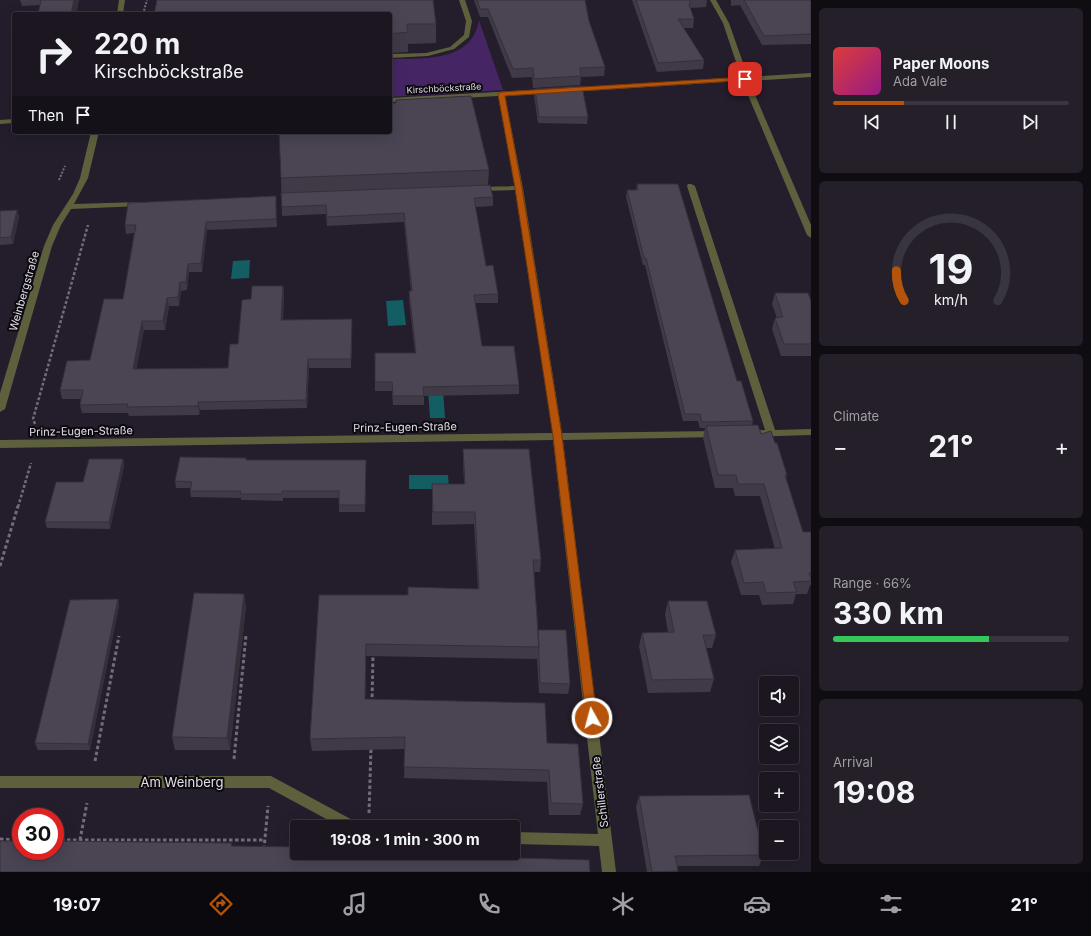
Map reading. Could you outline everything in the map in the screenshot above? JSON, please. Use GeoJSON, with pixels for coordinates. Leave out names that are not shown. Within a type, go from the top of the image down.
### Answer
{"type":"FeatureCollection","features":[{"type":"Feature","properties":{"kind":"street"},"geometry":{"type":"LineString","coordinates":[[120,12],[122,0]]}},
{"type":"Feature","properties":{"kind":"street"},"geometry":{"type":"LineString","coordinates":[[392,56],[426,55],[452,48],[467,36],[469,21],[462,0]]}},
{"type":"Feature","properties":{"kind":"street"},"geometry":{"type":"LineString","coordinates":[[713,0],[726,23],[745,79],[811,235]]}},
{"type":"Feature","properties":{"kind":"street","name":"Kirschböckstraße"},"geometry":{"type":"LineString","coordinates":[[392,100],[811,75]]}},
{"type":"Feature","properties":{"kind":"street","name":"Schillerstraße"},"geometry":{"type":"LineString","coordinates":[[501,94],[519,188],[558,436],[609,872]]}},
{"type":"Feature","properties":{"kind":"street"},"geometry":{"type":"LineString","coordinates":[[0,122],[12,122]]}},
{"type":"Feature","properties":{"kind":"street","name":"Weinbergstraße"},"geometry":{"type":"LineString","coordinates":[[0,409],[48,246],[57,225],[70,207],[84,178],[95,134]]}},
{"type":"Feature","properties":{"kind":"street"},"geometry":{"type":"LineString","coordinates":[[691,186],[771,434]]}},
{"type":"Feature","properties":{"kind":"street"},"geometry":{"type":"LineString","coordinates":[[465,190],[519,188]]}},
{"type":"Feature","properties":{"kind":"street"},"geometry":{"type":"LineString","coordinates":[[70,207],[149,203]]}},
{"type":"Feature","properties":{"kind":"street","name":"Prinz-Eugen-Straße"},"geometry":{"type":"LineString","coordinates":[[0,444],[771,434],[811,432]]}},
{"type":"Feature","properties":{"kind":"street","name":"Am Weinberg"},"geometry":{"type":"LineString","coordinates":[[0,782],[271,782],[340,820]]}},
{"type":"Feature","properties":{"kind":"street"},"geometry":{"type":"LineString","coordinates":[[520,838],[606,840]]}},
{"type":"Feature","properties":{"kind":"path"},"geometry":{"type":"LineString","coordinates":[[144,12],[147,0]]}},
{"type":"Feature","properties":{"kind":"path"},"geometry":{"type":"LineString","coordinates":[[58,184],[66,162]]}},
{"type":"Feature","properties":{"kind":"path"},"geometry":{"type":"LineString","coordinates":[[36,425],[33,420],[94,206]]}},
{"type":"Feature","properties":{"kind":"path"},"geometry":{"type":"LineString","coordinates":[[0,566],[32,462]]}},
{"type":"Feature","properties":{"kind":"path"},"geometry":{"type":"LineString","coordinates":[[231,782],[246,635]]}},
{"type":"Feature","properties":{"kind":"path"},"geometry":{"type":"LineString","coordinates":[[80,840],[119,636]]}},
{"type":"Feature","properties":{"kind":"path"},"geometry":{"type":"LineString","coordinates":[[372,711],[374,650]]}},
{"type":"Feature","properties":{"kind":"path"},"geometry":{"type":"LineString","coordinates":[[369,819],[372,741]]}},
{"type":"Feature","properties":{"kind":"path"},"geometry":{"type":"LineString","coordinates":[[264,853],[271,782]]}},
{"type":"Feature","properties":{"kind":"path"},"geometry":{"type":"LineString","coordinates":[[0,839],[12,840]]}},
{"type":"Feature","properties":{"kind":"path"},"geometry":{"type":"LineString","coordinates":[[64,840],[265,840]]}},
{"type":"Feature","properties":{"kind":"shaded area"},"geometry":{"type":"Polygon","coordinates":[[[479,20],[503,90],[392,97],[392,59],[431,58],[444,55],[456,51],[467,44],[475,34],[479,20]]]}},
{"type":"Feature","properties":{"kind":"shaded area"},"geometry":{"type":"Polygon","coordinates":[[[250,260],[249,278],[231,279],[233,261],[250,260]]]}},
{"type":"Feature","properties":{"kind":"shaded area"},"geometry":{"type":"Polygon","coordinates":[[[403,300],[406,325],[388,326],[386,301],[403,300]]]}},
{"type":"Feature","properties":{"kind":"shaded area"},"geometry":{"type":"Polygon","coordinates":[[[428,390],[443,390],[445,418],[430,418],[428,390]]]}},
{"type":"Feature","properties":{"kind":"shaded area"},"geometry":{"type":"Polygon","coordinates":[[[409,475],[448,475],[449,489],[409,489],[409,475]]]}},
{"type":"Feature","properties":{"kind":"building"},"geometry":{"type":"Polygon","coordinates":[[[41,0],[74,0],[71,12],[38,12],[41,0]]]}},
{"type":"Feature","properties":{"kind":"building"},"geometry":{"type":"Polygon","coordinates":[[[157,0],[433,0],[436,24],[407,24],[408,32],[392,34],[392,12],[154,12],[157,0]]]}},
{"type":"Feature","properties":{"kind":"building"},"geometry":{"type":"Polygon","coordinates":[[[477,0],[585,0],[589,21],[605,67],[580,68],[581,76],[534,79],[533,68],[513,69],[488,9],[480,9],[477,0]]]}},
{"type":"Feature","properties":{"kind":"building"},"geometry":{"type":"Polygon","coordinates":[[[636,0],[689,0],[694,19],[678,19],[704,60],[658,63],[636,0]]]}},
{"type":"Feature","properties":{"kind":"building"},"geometry":{"type":"Polygon","coordinates":[[[744,0],[811,0],[811,34],[764,36],[744,0]]]}},
{"type":"Feature","properties":{"kind":"building"},"geometry":{"type":"Polygon","coordinates":[[[582,86],[588,117],[539,117],[535,89],[582,86]]]}},
{"type":"Feature","properties":{"kind":"building"},"geometry":{"type":"Polygon","coordinates":[[[471,96],[489,170],[281,178],[279,134],[392,134],[392,103],[396,103],[396,100],[471,96]]]}},
{"type":"Feature","properties":{"kind":"building"},"geometry":{"type":"Polygon","coordinates":[[[637,184],[678,184],[737,381],[741,381],[753,421],[702,422],[700,414],[685,414],[646,258],[644,258],[627,190],[638,190],[637,184]]]}},
{"type":"Feature","properties":{"kind":"building"},"geometry":{"type":"Polygon","coordinates":[[[490,185],[493,197],[474,198],[486,266],[493,265],[498,294],[474,295],[482,346],[514,346],[519,385],[423,387],[424,396],[393,396],[392,382],[375,382],[375,353],[416,353],[409,291],[412,291],[404,213],[327,217],[326,205],[282,207],[281,193],[490,185]]]}},
{"type":"Feature","properties":{"kind":"building"},"geometry":{"type":"Polygon","coordinates":[[[276,196],[276,219],[206,222],[201,263],[188,264],[186,282],[180,282],[178,297],[167,298],[163,321],[142,321],[133,369],[228,368],[230,344],[238,344],[242,300],[251,299],[252,286],[283,286],[281,320],[352,319],[351,359],[308,359],[306,400],[198,402],[198,406],[127,407],[128,404],[80,405],[83,390],[60,390],[67,361],[90,360],[104,299],[123,299],[136,225],[125,225],[128,203],[276,196]]]}},
{"type":"Feature","properties":{"kind":"building"},"geometry":{"type":"Polygon","coordinates":[[[17,210],[11,237],[0,238],[0,211],[17,210]]]}},
{"type":"Feature","properties":{"kind":"building"},"geometry":{"type":"Polygon","coordinates":[[[775,293],[808,293],[811,301],[811,344],[784,344],[775,318],[783,317],[775,293]]]}},
{"type":"Feature","properties":{"kind":"building"},"geometry":{"type":"Polygon","coordinates":[[[758,425],[761,434],[771,431],[775,443],[777,443],[787,475],[785,475],[803,532],[811,532],[811,573],[809,573],[811,581],[793,582],[797,592],[766,593],[763,582],[744,583],[735,550],[782,548],[764,484],[738,484],[736,475],[718,475],[706,426],[758,425]]]}},
{"type":"Feature","properties":{"kind":"building"},"geometry":{"type":"Polygon","coordinates":[[[463,449],[529,449],[541,560],[533,560],[539,647],[366,644],[365,699],[545,703],[547,743],[578,744],[583,804],[551,803],[549,770],[404,767],[405,737],[310,739],[319,595],[408,595],[408,587],[479,589],[475,512],[433,512],[432,484],[465,484],[463,449]]]}},
{"type":"Feature","properties":{"kind":"building"},"geometry":{"type":"Polygon","coordinates":[[[180,457],[246,458],[246,460],[366,460],[365,505],[339,505],[339,491],[282,491],[282,494],[240,494],[241,491],[190,491],[192,482],[175,481],[180,457]]]}},
{"type":"Feature","properties":{"kind":"building"},"geometry":{"type":"Polygon","coordinates":[[[89,459],[123,459],[109,522],[45,522],[56,482],[83,482],[89,459]]]}},
{"type":"Feature","properties":{"kind":"building"},"geometry":{"type":"Polygon","coordinates":[[[194,593],[244,594],[227,738],[172,737],[194,593]]]}},
{"type":"Feature","properties":{"kind":"building"},"geometry":{"type":"Polygon","coordinates":[[[118,599],[88,744],[35,743],[70,600],[118,599]]]}},
{"type":"Feature","properties":{"kind":"building"},"geometry":{"type":"Polygon","coordinates":[[[668,601],[707,601],[716,635],[703,635],[714,679],[652,680],[642,633],[674,632],[668,601]]]}},
{"type":"Feature","properties":{"kind":"building"},"geometry":{"type":"Polygon","coordinates":[[[538,630],[566,630],[570,684],[540,683],[538,630]]]}},
{"type":"Feature","properties":{"kind":"building"},"geometry":{"type":"Polygon","coordinates":[[[749,795],[759,835],[759,855],[675,856],[678,871],[652,872],[639,796],[749,795]]]}},
{"type":"Feature","properties":{"kind":"building"},"geometry":{"type":"Polygon","coordinates":[[[0,841],[12,841],[12,860],[64,860],[64,841],[232,843],[231,846],[290,847],[290,860],[520,860],[520,858],[589,860],[590,872],[0,872],[0,841]]]}},
{"type":"Feature","properties":{"kind":"route"},"geometry":{"type":"LineString","coordinates":[[592,718],[558,436],[519,188],[501,94],[745,79]]}}]}
